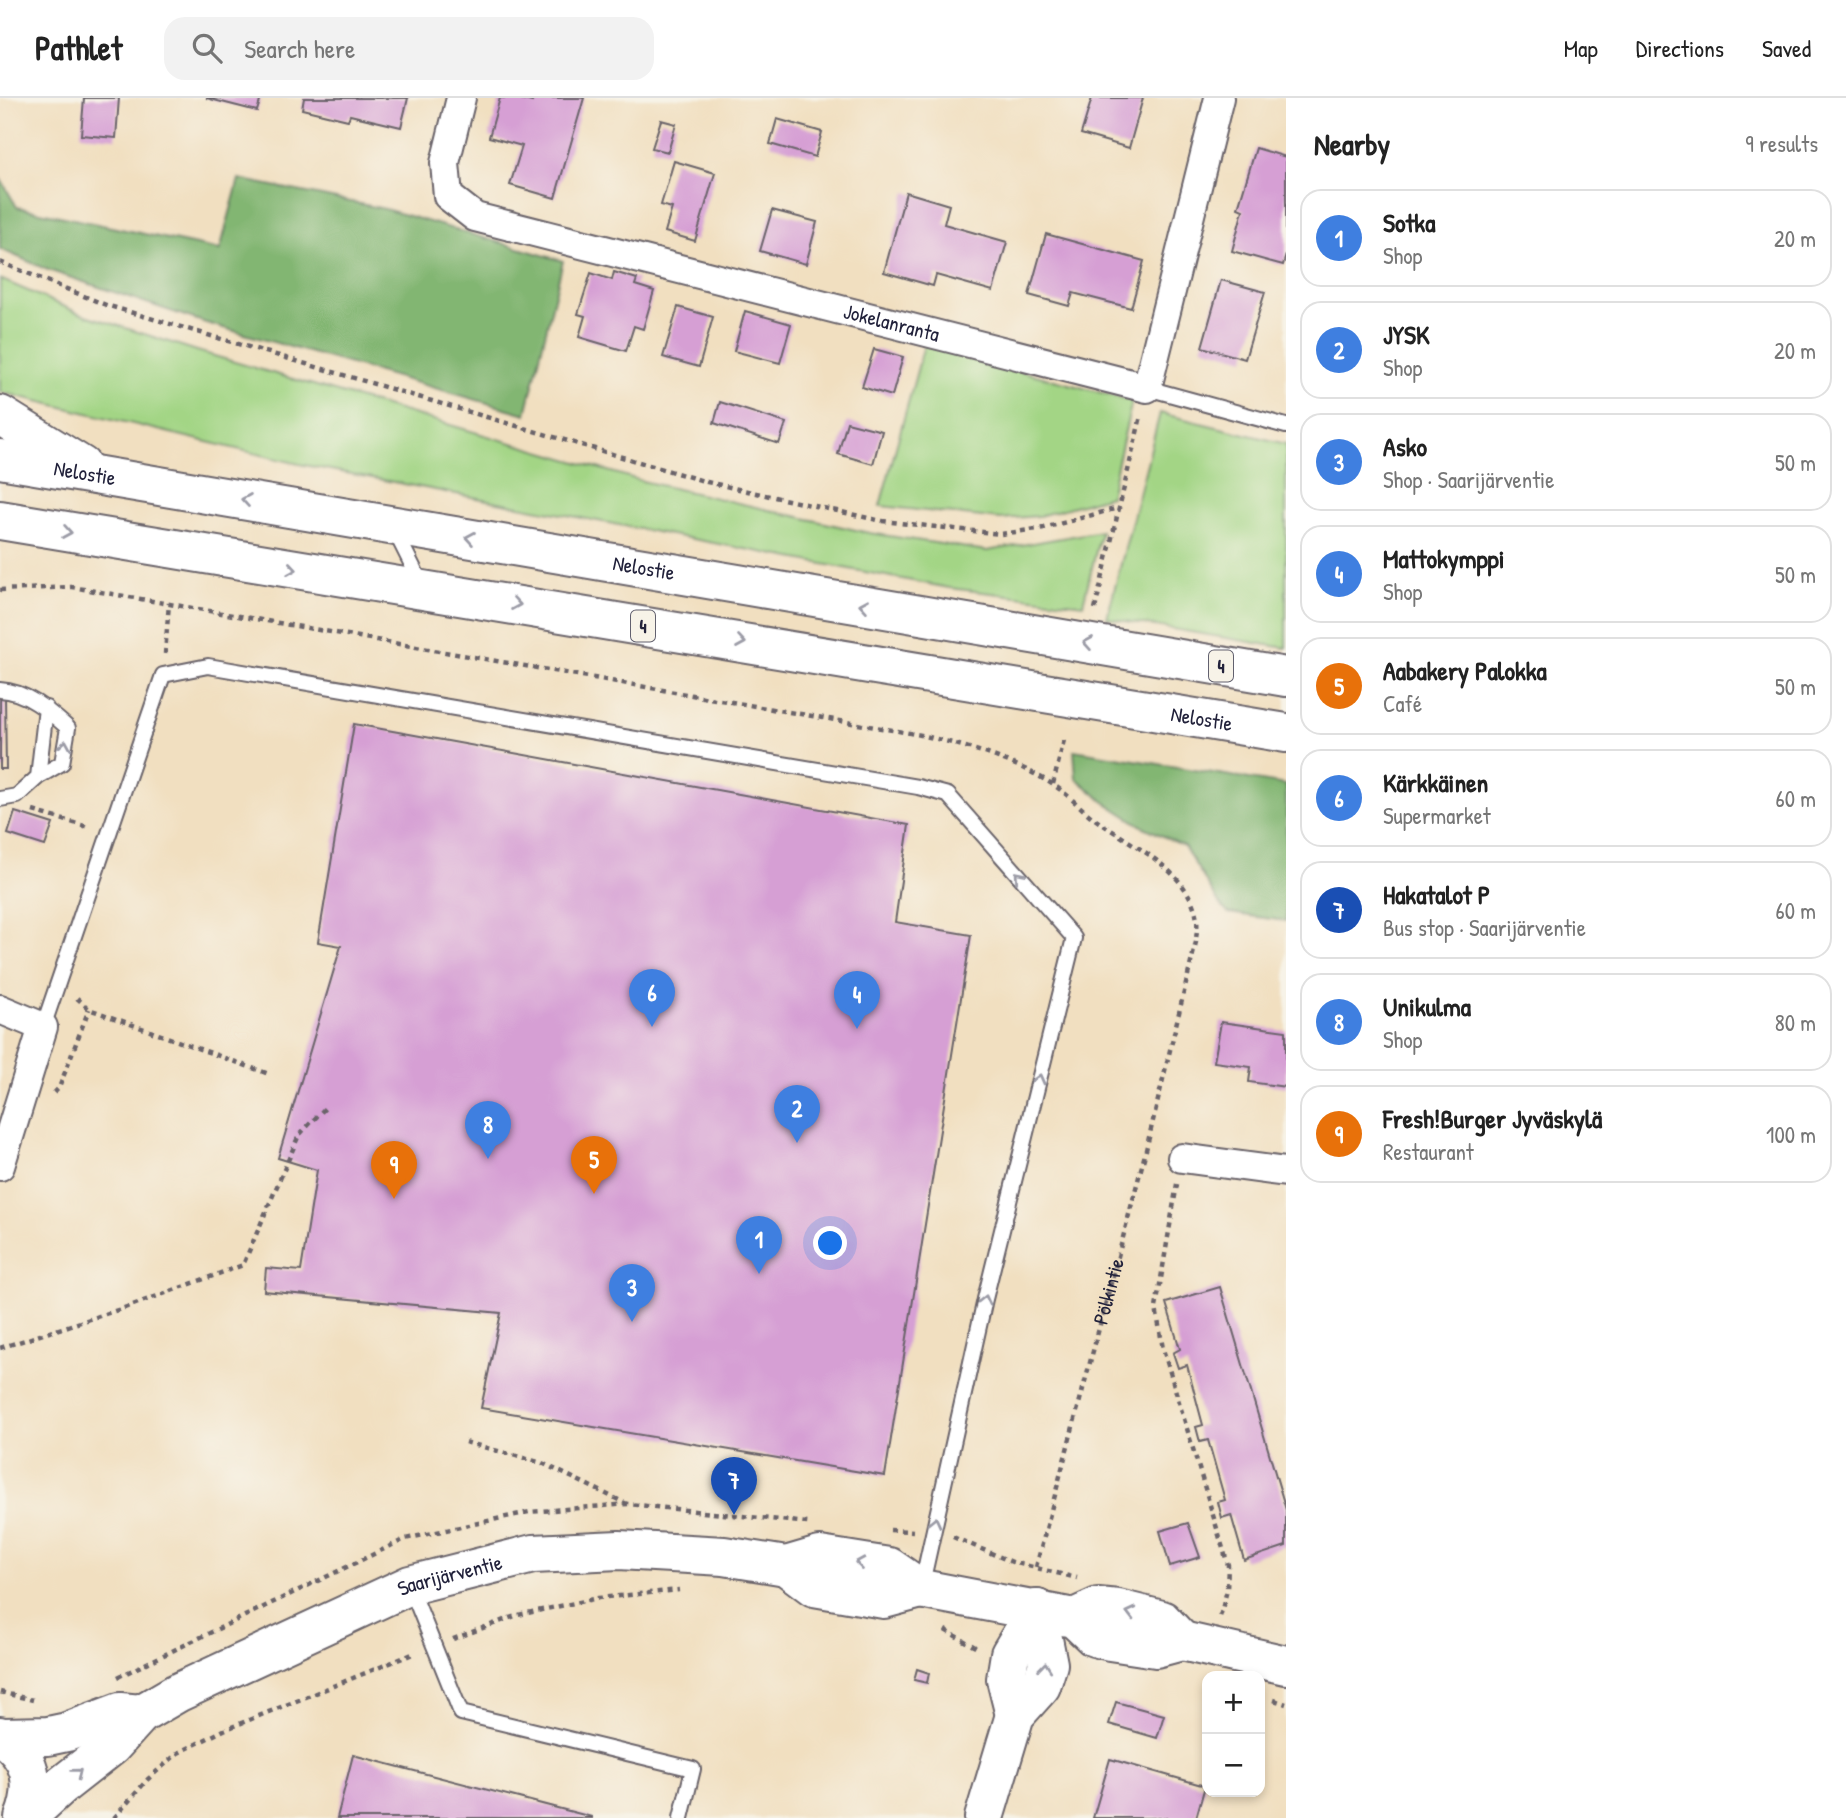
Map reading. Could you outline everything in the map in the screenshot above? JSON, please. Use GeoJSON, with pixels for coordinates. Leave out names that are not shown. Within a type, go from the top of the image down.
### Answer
{"type":"FeatureCollection","features":[{"type":"Feature","properties":{"kind":"main road"},"geometry":{"type":"LineString","coordinates":[[0,415],[95,475]]}},
{"type":"Feature","properties":{"kind":"main road","name":"Nelostie"},"geometry":{"type":"LineString","coordinates":[[0,459],[1286,677]]}},
{"type":"Feature","properties":{"kind":"main road","name":"Nelostie"},"geometry":{"type":"LineString","coordinates":[[0,520],[1286,733]]}},
{"type":"Feature","properties":{"kind":"main road","name":"Saarijärventie"},"geometry":{"type":"LineString","coordinates":[[25,1818],[111,1746],[141,1714],[177,1693],[410,1585],[533,1555],[619,1550],[724,1556],[786,1566],[814,1587],[884,1599],[921,1589],[1074,1618],[1094,1637],[1110,1641],[1156,1648],[1182,1640],[1286,1665]]}},
{"type":"Feature","properties":{"kind":"main road"},"geometry":{"type":"LineString","coordinates":[[1015,1715],[1006,1679],[1010,1654],[1037,1609]]}},
{"type":"Feature","properties":{"kind":"main road"},"geometry":{"type":"LineString","coordinates":[[984,1818],[1015,1715],[1041,1686],[1048,1664],[1037,1609]]}},
{"type":"Feature","properties":{"kind":"main road","name":"Saarijärventie"},"geometry":{"type":"LineString","coordinates":[[2,1736],[48,1736],[67,1732],[120,1712],[141,1714]]}},
{"type":"Feature","properties":{"kind":"main road"},"geometry":{"type":"LineString","coordinates":[[2,1736],[21,1753],[31,1775],[32,1799],[25,1818]]}},
{"type":"Feature","properties":{"kind":"street","name":"Jokelanranta"},"geometry":{"type":"LineString","coordinates":[[461,98],[445,163],[448,196],[475,217],[1147,388]]}},
{"type":"Feature","properties":{"kind":"street"},"geometry":{"type":"LineString","coordinates":[[1147,388],[1219,98]]}},
{"type":"Feature","properties":{"kind":"street"},"geometry":{"type":"LineString","coordinates":[[0,1009],[43,1027],[0,1166]]}},
{"type":"Feature","properties":{"kind":"street"},"geometry":{"type":"LineString","coordinates":[[1182,1158],[1286,1172]]}},
{"type":"Feature","properties":{"kind":"lane"},"geometry":{"type":"LineString","coordinates":[[1147,388],[1286,426]]}},
{"type":"Feature","properties":{"kind":"lane"},"geometry":{"type":"LineString","coordinates":[[391,525],[425,589]]}},
{"type":"Feature","properties":{"kind":"lane"},"geometry":{"type":"LineString","coordinates":[[43,1027],[163,675],[208,666],[905,785],[948,795],[1074,938],[988,1286],[921,1589]]}},
{"type":"Feature","properties":{"kind":"lane"},"geometry":{"type":"LineString","coordinates":[[0,690],[12,690],[46,708],[68,727],[62,763],[38,777],[20,802],[0,799]]}},
{"type":"Feature","properties":{"kind":"lane"},"geometry":{"type":"LineString","coordinates":[[38,777],[46,708]]}},
{"type":"Feature","properties":{"kind":"lane"},"geometry":{"type":"LineString","coordinates":[[410,1585],[461,1713],[693,1769],[681,1818]]}},
{"type":"Feature","properties":{"kind":"path"},"geometry":{"type":"LineString","coordinates":[[0,262],[106,305],[346,376],[707,482],[883,522],[1001,534],[1044,528],[1118,509]]}},
{"type":"Feature","properties":{"kind":"path"},"geometry":{"type":"LineString","coordinates":[[1095,610],[1147,388]]}},
{"type":"Feature","properties":{"kind":"path"},"geometry":{"type":"LineString","coordinates":[[163,675],[169,603]]}},
{"type":"Feature","properties":{"kind":"path"},"geometry":{"type":"LineString","coordinates":[[1053,784],[1064,740]]}},
{"type":"Feature","properties":{"kind":"path"},"geometry":{"type":"LineString","coordinates":[[20,802],[109,834]]}},
{"type":"Feature","properties":{"kind":"path"},"geometry":{"type":"LineString","coordinates":[[56,989],[75,997],[89,1009],[269,1074]]}},
{"type":"Feature","properties":{"kind":"path"},"geometry":{"type":"LineString","coordinates":[[0,1348],[127,1307],[243,1265],[299,1135],[327,1106]]}},
{"type":"Feature","properties":{"kind":"path","name":"Pölkintie"},"geometry":{"type":"LineString","coordinates":[[1036,1567],[1145,1154],[1182,1158]]}},
{"type":"Feature","properties":{"kind":"path"},"geometry":{"type":"LineString","coordinates":[[1182,1158],[1157,1292],[1157,1316],[1163,1349],[1228,1565],[1227,1590],[1221,1616]]}},
{"type":"Feature","properties":{"kind":"path"},"geometry":{"type":"LineString","coordinates":[[465,1442],[542,1463],[628,1504]]}},
{"type":"Feature","properties":{"kind":"path"},"geometry":{"type":"LineString","coordinates":[[114,1818],[148,1779],[178,1753],[224,1730],[435,1645],[518,1615],[598,1598],[692,1590]]}},
{"type":"Feature","properties":{"kind":"path"},"geometry":{"type":"LineString","coordinates":[[938,1626],[978,1648],[1010,1654]]}},
{"type":"Feature","properties":{"kind":"green space"},"geometry":{"type":"Polygon","coordinates":[[[0,178],[17,207],[220,250],[239,179],[385,209],[563,261],[526,414],[206,323],[48,270],[0,249],[0,178]]]}},
{"type":"Feature","properties":{"kind":"green space"},"geometry":{"type":"Polygon","coordinates":[[[0,279],[79,313],[197,351],[642,481],[869,533],[987,551],[1101,531],[1083,604],[949,588],[299,464],[0,392],[0,279]]]}},
{"type":"Feature","properties":{"kind":"green space"},"geometry":{"type":"Polygon","coordinates":[[[924,345],[1132,401],[1110,496],[1039,516],[1000,519],[880,506],[924,345]]]}},
{"type":"Feature","properties":{"kind":"green space"},"geometry":{"type":"Polygon","coordinates":[[[1160,413],[1286,444],[1286,648],[1107,618],[1160,413]]]}},
{"type":"Feature","properties":{"kind":"green space"},"geometry":{"type":"Polygon","coordinates":[[[1074,750],[1286,785],[1286,921],[1228,913],[1184,846],[1142,826],[1103,801],[1076,778],[1074,750]]]}},
{"type":"Feature","properties":{"kind":"building"},"geometry":{"type":"Polygon","coordinates":[[[84,98],[119,98],[116,138],[81,135],[84,98]]]}},
{"type":"Feature","properties":{"kind":"building"},"geometry":{"type":"Polygon","coordinates":[[[206,98],[261,98],[257,111],[206,98]]]}},
{"type":"Feature","properties":{"kind":"building"},"geometry":{"type":"Polygon","coordinates":[[[304,98],[408,98],[401,127],[350,115],[348,120],[302,109],[304,98]]]}},
{"type":"Feature","properties":{"kind":"building"},"geometry":{"type":"Polygon","coordinates":[[[500,98],[517,98],[532,102],[534,98],[584,98],[555,198],[510,185],[522,146],[489,137],[500,98]]]}},
{"type":"Feature","properties":{"kind":"building"},"geometry":{"type":"Polygon","coordinates":[[[1092,98],[1143,98],[1129,148],[1081,134],[1092,98]]]}},
{"type":"Feature","properties":{"kind":"building"},"geometry":{"type":"Polygon","coordinates":[[[777,119],[822,132],[815,157],[770,144],[777,119]]]}},
{"type":"Feature","properties":{"kind":"building"},"geometry":{"type":"Polygon","coordinates":[[[661,120],[676,124],[668,152],[652,148],[661,120]]]}},
{"type":"Feature","properties":{"kind":"building"},"geometry":{"type":"Polygon","coordinates":[[[1256,148],[1286,157],[1286,255],[1283,265],[1232,251],[1243,210],[1238,208],[1256,148]]]}},
{"type":"Feature","properties":{"kind":"building"},"geometry":{"type":"Polygon","coordinates":[[[674,161],[715,173],[695,241],[665,232],[672,208],[661,205],[674,161]]]}},
{"type":"Feature","properties":{"kind":"building"},"geometry":{"type":"Polygon","coordinates":[[[906,192],[949,205],[944,224],[1007,242],[993,291],[936,275],[933,286],[884,272],[906,192]]]}},
{"type":"Feature","properties":{"kind":"building"},"geometry":{"type":"Polygon","coordinates":[[[772,210],[817,222],[806,264],[760,251],[772,210]]]}},
{"type":"Feature","properties":{"kind":"building"},"geometry":{"type":"Polygon","coordinates":[[[1046,234],[1144,261],[1131,308],[1073,293],[1069,306],[1029,295],[1046,234]]]}},
{"type":"Feature","properties":{"kind":"building"},"geometry":{"type":"Polygon","coordinates":[[[614,272],[637,279],[635,285],[654,291],[643,329],[634,326],[626,351],[579,337],[585,316],[578,314],[591,273],[612,280],[614,272]]]}},
{"type":"Feature","properties":{"kind":"building"},"geometry":{"type":"Polygon","coordinates":[[[1221,280],[1265,292],[1245,359],[1202,347],[1221,280]]]}},
{"type":"Feature","properties":{"kind":"building"},"geometry":{"type":"Polygon","coordinates":[[[678,307],[713,317],[699,367],[663,357],[678,307]]]}},
{"type":"Feature","properties":{"kind":"building"},"geometry":{"type":"Polygon","coordinates":[[[745,311],[791,324],[780,363],[734,351],[745,311]]]}},
{"type":"Feature","properties":{"kind":"building"},"geometry":{"type":"Polygon","coordinates":[[[874,349],[903,357],[892,396],[862,387],[874,349]]]}},
{"type":"Feature","properties":{"kind":"building"},"geometry":{"type":"Polygon","coordinates":[[[720,402],[786,423],[779,444],[714,423],[720,402]]]}},
{"type":"Feature","properties":{"kind":"building"},"geometry":{"type":"Polygon","coordinates":[[[847,422],[882,431],[873,464],[838,454],[847,422]]]}},
{"type":"Feature","properties":{"kind":"building"},"geometry":{"type":"Polygon","coordinates":[[[0,695],[5,695],[6,769],[0,769],[0,695]]]}},
{"type":"Feature","properties":{"kind":"building"},"geometry":{"type":"Polygon","coordinates":[[[354,724],[909,825],[895,922],[971,935],[885,1476],[481,1408],[501,1313],[264,1291],[266,1268],[301,1271],[317,1170],[278,1158],[341,946],[318,942],[354,724]]]}},
{"type":"Feature","properties":{"kind":"building"},"geometry":{"type":"Polygon","coordinates":[[[15,812],[53,824],[45,846],[8,834],[15,812]]]}},
{"type":"Feature","properties":{"kind":"building"},"geometry":{"type":"Polygon","coordinates":[[[1221,1022],[1286,1031],[1286,1087],[1249,1082],[1251,1067],[1214,1062],[1221,1022]]]}},
{"type":"Feature","properties":{"kind":"building"},"geometry":{"type":"Polygon","coordinates":[[[1220,1287],[1286,1510],[1286,1546],[1244,1560],[1231,1515],[1222,1518],[1218,1502],[1225,1500],[1208,1440],[1200,1442],[1196,1427],[1203,1425],[1187,1365],[1178,1368],[1173,1353],[1180,1349],[1166,1303],[1220,1287]]]}},
{"type":"Feature","properties":{"kind":"building"},"geometry":{"type":"Polygon","coordinates":[[[1188,1523],[1200,1557],[1170,1566],[1160,1531],[1188,1523]]]}},
{"type":"Feature","properties":{"kind":"building"},"geometry":{"type":"Polygon","coordinates":[[[917,1669],[929,1673],[927,1683],[914,1680],[917,1669]]]}},
{"type":"Feature","properties":{"kind":"building"},"geometry":{"type":"Polygon","coordinates":[[[1116,1702],[1164,1715],[1157,1738],[1109,1724],[1116,1702]]]}},
{"type":"Feature","properties":{"kind":"building"},"geometry":{"type":"Polygon","coordinates":[[[353,1755],[592,1817],[592,1818],[337,1818],[353,1755]]]}},
{"type":"Feature","properties":{"kind":"building"},"geometry":{"type":"Polygon","coordinates":[[[1110,1759],[1202,1785],[1196,1818],[1093,1818],[1110,1759]]]}},
{"type":"Feature","properties":{"kind":"place","name":"Kärkkäinen"},"geometry":{"type":"Point","coordinates":[652,1027]}},
{"type":"Feature","properties":{"kind":"place","name":"Mattokymppi"},"geometry":{"type":"Point","coordinates":[857,1029]}},
{"type":"Feature","properties":{"kind":"place","name":"JYSK"},"geometry":{"type":"Point","coordinates":[797,1143]}},
{"type":"Feature","properties":{"kind":"place","name":"Unikulma"},"geometry":{"type":"Point","coordinates":[488,1159]}},
{"type":"Feature","properties":{"kind":"place","name":"Aabakery Palokka"},"geometry":{"type":"Point","coordinates":[594,1194]}},
{"type":"Feature","properties":{"kind":"place","name":"Fresh!Burger Jyväskylä"},"geometry":{"type":"Point","coordinates":[394,1199]}},
{"type":"Feature","properties":{"kind":"place","name":"Sotka"},"geometry":{"type":"Point","coordinates":[759,1274]}},
{"type":"Feature","properties":{"kind":"place","name":"Asko"},"geometry":{"type":"Point","coordinates":[632,1322]}},
{"type":"Feature","properties":{"kind":"place","name":"Hakatalot P"},"geometry":{"type":"Point","coordinates":[734,1515]}}]}
